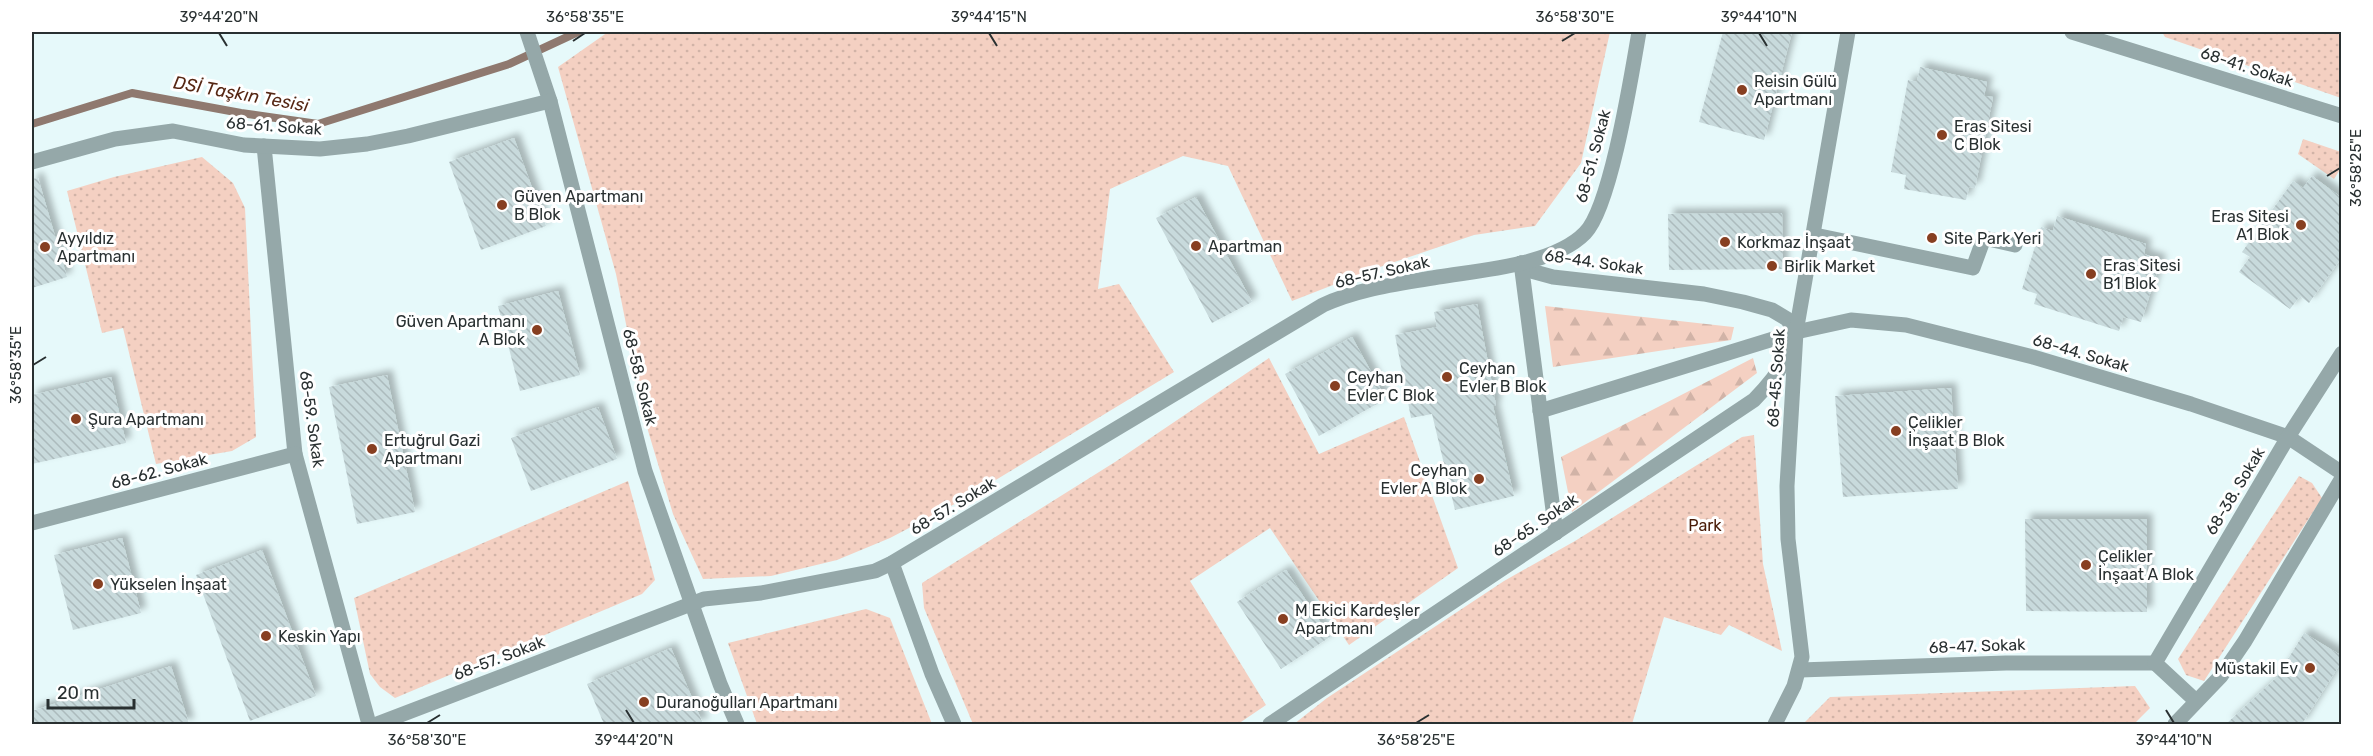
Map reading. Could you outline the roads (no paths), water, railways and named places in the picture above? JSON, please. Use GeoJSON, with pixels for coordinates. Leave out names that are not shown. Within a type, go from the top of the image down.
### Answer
{"type":"FeatureCollection","features":[{"type":"Feature","properties":{"kind":"street","name":"68-58. Sokak"},"geometry":{"type":"LineString","coordinates":[[527,32],[550,101],[645,471],[720,684],[737,724]]}},
{"type":"Feature","properties":{"kind":"street","name":"68-51. Sokak"},"geometry":{"type":"LineString","coordinates":[[1521,263],[1555,252],[1578,239],[1590,228],[1615,155],[1639,32]]}},
{"type":"Feature","properties":{"kind":"street","name":"68-45. Sokak"},"geometry":{"type":"LineString","coordinates":[[1775,724],[1800,670],[1801,642],[1788,539],[1787,486],[1796,332],[1815,235],[1848,32]]}},
{"type":"Feature","properties":{"kind":"street","name":"68-41. Sokak"},"geometry":{"type":"LineString","coordinates":[[2072,32],[2342,116]]}},
{"type":"Feature","properties":{"kind":"street"},"geometry":{"type":"LineString","coordinates":[[2125,47],[2130,32]]}},
{"type":"Feature","properties":{"kind":"street","name":"68-61. Sokak"},"geometry":{"type":"LineString","coordinates":[[32,162],[115,139],[173,132],[244,145],[321,149],[367,144],[550,101]]}},
{"type":"Feature","properties":{"kind":"street","name":"68-59. Sokak"},"geometry":{"type":"LineString","coordinates":[[264,146],[295,454],[369,724]]}},
{"type":"Feature","properties":{"kind":"street"},"geometry":{"type":"LineString","coordinates":[[1815,235],[1973,268],[1984,238],[2015,245]]}},
{"type":"Feature","properties":{"kind":"street","name":"68-44. Sokak"},"geometry":{"type":"LineString","coordinates":[[1521,263],[1531,271],[1553,277],[1704,294],[1743,302],[1772,310],[1787,319],[1796,332]]}},
{"type":"Feature","properties":{"kind":"street"},"geometry":{"type":"LineString","coordinates":[[1521,263],[1556,533]]}},
{"type":"Feature","properties":{"kind":"street","name":"68-57. Sokak"},"geometry":{"type":"LineString","coordinates":[[377,724],[692,602],[736,594],[761,593],[855,576],[892,563],[1323,305],[1345,295],[1373,289],[1521,263]]}},
{"type":"Feature","properties":{"kind":"street","name":"68-44. Sokak"},"geometry":{"type":"LineString","coordinates":[[1540,411],[1796,332],[1851,320],[1906,325],[2033,357],[2191,404],[2288,437],[2342,476]]}},
{"type":"Feature","properties":{"kind":"street","name":"68-65. Sokak"},"geometry":{"type":"LineString","coordinates":[[1270,724],[1754,400],[1768,386],[1789,354],[1796,332]]}},
{"type":"Feature","properties":{"kind":"street","name":"68-38. Sokak"},"geometry":{"type":"LineString","coordinates":[[2155,663],[2288,437],[2342,353]]}},
{"type":"Feature","properties":{"kind":"street","name":"68-62. Sokak"},"geometry":{"type":"LineString","coordinates":[[32,523],[295,454]]}},
{"type":"Feature","properties":{"kind":"street"},"geometry":{"type":"LineString","coordinates":[[2175,724],[2221,676],[2245,640],[2342,476]]}},
{"type":"Feature","properties":{"kind":"street"},"geometry":{"type":"LineString","coordinates":[[892,563],[932,674],[954,724]]}},
{"type":"Feature","properties":{"kind":"street","name":"68-47. Sokak"},"geometry":{"type":"LineString","coordinates":[[1800,670],[2006,663],[2155,663]]}},
{"type":"Feature","properties":{"kind":"street"},"geometry":{"type":"LineString","coordinates":[[2155,663],[2196,701]]}},
{"type":"Feature","properties":{"kind":"waterway","name":"DSİ Taşkın Tesisi"},"geometry":{"type":"LineString","coordinates":[[32,124],[132,93],[241,113],[318,124],[509,64],[578,32]]}},
{"type":"Feature","properties":{"kind":"place","name":"Reisin Gülü Apartmanı"},"geometry":{"type":"Point","coordinates":[1742,90]}},
{"type":"Feature","properties":{"kind":"place","name":"Eras Sitesi C Blok"},"geometry":{"type":"Point","coordinates":[1942,135]}},
{"type":"Feature","properties":{"kind":"place","name":"Güven Apartmanı B Blok"},"geometry":{"type":"Point","coordinates":[502,205]}},
{"type":"Feature","properties":{"kind":"place","name":"Eras Sitesi A1 Blok"},"geometry":{"type":"Point","coordinates":[2301,225]}},
{"type":"Feature","properties":{"kind":"place","name":"Site Park Yeri"},"geometry":{"type":"Point","coordinates":[1932,238]}},
{"type":"Feature","properties":{"kind":"place","name":"Korkmaz İnşaat"},"geometry":{"type":"Point","coordinates":[1725,242]}},
{"type":"Feature","properties":{"kind":"place","name":"Apartman"},"geometry":{"type":"Point","coordinates":[1196,246]}},
{"type":"Feature","properties":{"kind":"place","name":"Ayyıldız Apartmanı"},"geometry":{"type":"Point","coordinates":[45,247]}},
{"type":"Feature","properties":{"kind":"place","name":"Birlik Market"},"geometry":{"type":"Point","coordinates":[1772,266]}},
{"type":"Feature","properties":{"kind":"place","name":"Eras Sitesi B1 Blok"},"geometry":{"type":"Point","coordinates":[2091,274]}},
{"type":"Feature","properties":{"kind":"place","name":"Güven Apartmanı A Blok"},"geometry":{"type":"Point","coordinates":[537,330]}},
{"type":"Feature","properties":{"kind":"place","name":"Ceyhan Evler B Blok"},"geometry":{"type":"Point","coordinates":[1447,377]}},
{"type":"Feature","properties":{"kind":"place","name":"Ceyhan Evler C Blok"},"geometry":{"type":"Point","coordinates":[1335,386]}},
{"type":"Feature","properties":{"kind":"place","name":"Şura Apartmanı"},"geometry":{"type":"Point","coordinates":[76,419]}},
{"type":"Feature","properties":{"kind":"place","name":"Çelikler İnşaat B Blok"},"geometry":{"type":"Point","coordinates":[1896,431]}},
{"type":"Feature","properties":{"kind":"place","name":"Ertuğrul Gazi Apartmanı"},"geometry":{"type":"Point","coordinates":[372,449]}},
{"type":"Feature","properties":{"kind":"place","name":"Ceyhan Evler A Blok"},"geometry":{"type":"Point","coordinates":[1479,479]}},
{"type":"Feature","properties":{"kind":"place","name":"Çelikler İnşaat A Blok"},"geometry":{"type":"Point","coordinates":[2086,565]}},
{"type":"Feature","properties":{"kind":"place","name":"Yükselen İnşaat"},"geometry":{"type":"Point","coordinates":[98,584]}},
{"type":"Feature","properties":{"kind":"place","name":"M Ekici Kardeşler Apartmanı"},"geometry":{"type":"Point","coordinates":[1283,619]}},
{"type":"Feature","properties":{"kind":"place","name":"Keskin Yapı"},"geometry":{"type":"Point","coordinates":[266,636]}},
{"type":"Feature","properties":{"kind":"place","name":"Müstakil Ev"},"geometry":{"type":"Point","coordinates":[2310,668]}},
{"type":"Feature","properties":{"kind":"place","name":"Duranoğulları Apartmanı"},"geometry":{"type":"Point","coordinates":[644,702]}},
{"type":"Feature","properties":{"kind":"park label","name":"Park"},"geometry":{"type":"Point","coordinates":[1705,525]}}]}
